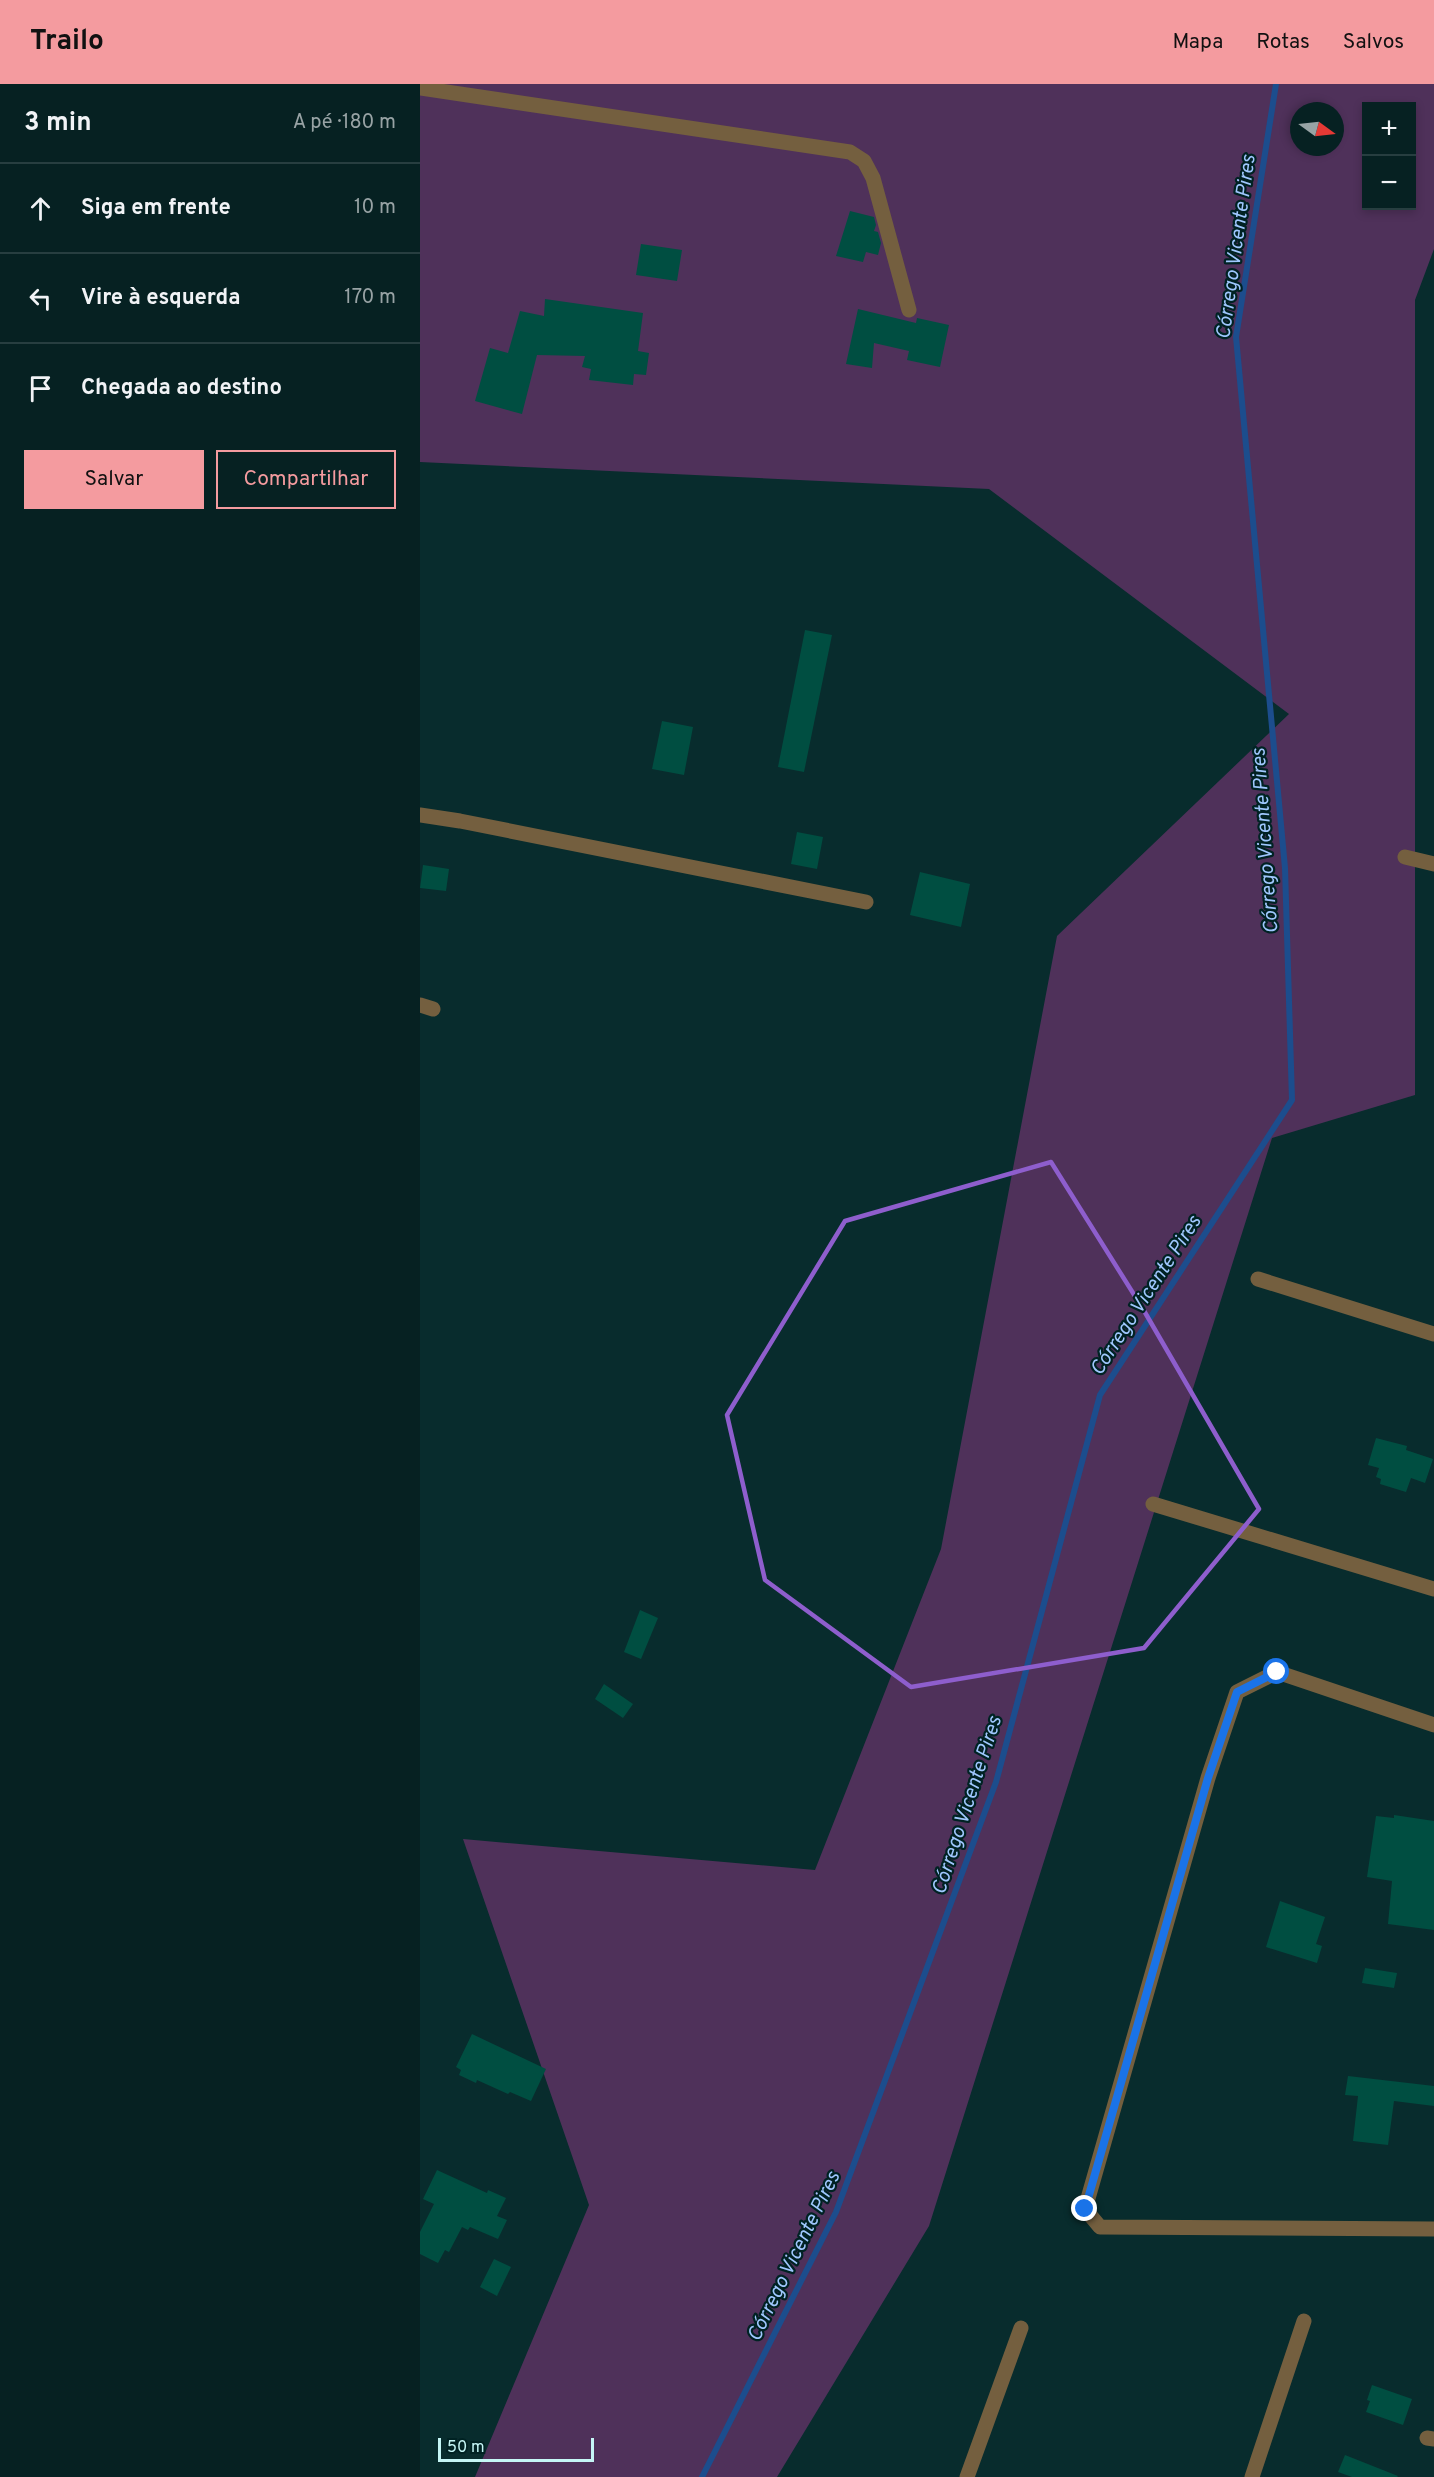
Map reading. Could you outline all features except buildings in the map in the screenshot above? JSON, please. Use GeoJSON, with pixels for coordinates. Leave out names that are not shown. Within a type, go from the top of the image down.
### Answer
{"type":"FeatureCollection","features":[{"type":"Feature","properties":{"kind":"street"},"geometry":{"type":"LineString","coordinates":[[420,88],[850,152],[864,161],[873,178],[909,310]]}},
{"type":"Feature","properties":{"kind":"street"},"geometry":{"type":"LineString","coordinates":[[420,815],[866,902]]}},
{"type":"Feature","properties":{"kind":"street"},"geometry":{"type":"LineString","coordinates":[[1405,857],[1434,864]]}},
{"type":"Feature","properties":{"kind":"street"},"geometry":{"type":"LineString","coordinates":[[1258,1279],[1434,1334]]}},
{"type":"Feature","properties":{"kind":"street"},"geometry":{"type":"LineString","coordinates":[[1153,1504],[1434,1589]]}},
{"type":"Feature","properties":{"kind":"street"},"geometry":{"type":"LineString","coordinates":[[1434,1725],[1277,1672],[1237,1692],[1208,1778],[1085,2209],[1100,2227],[1434,2229]]}},
{"type":"Feature","properties":{"kind":"street"},"geometry":{"type":"LineString","coordinates":[[1252,2477],[1304,2321]]}},
{"type":"Feature","properties":{"kind":"street"},"geometry":{"type":"LineString","coordinates":[[968,2477],[1021,2328]]}},
{"type":"Feature","properties":{"kind":"highlighted area"},"geometry":{"type":"Polygon","coordinates":[[[1051,1162],[1143,1309],[1259,1509],[1144,1648],[911,1687],[765,1580],[727,1415],[845,1221],[1051,1162]]]}},
{"type":"Feature","properties":{"kind":"shaded area"},"geometry":{"type":"Polygon","coordinates":[[[420,84],[1434,84],[1434,249],[1415,300],[1415,1095],[1272,1138],[929,2226],[777,2477],[475,2477],[589,2205],[463,1839],[815,1870],[941,1549],[1057,936],[1289,714],[989,489],[420,462],[420,84]]]}},
{"type":"Feature","properties":{"kind":"waterway","name":"Córrego Vicente Pires"},"geometry":{"type":"LineString","coordinates":[[702,2477],[836,2212],[996,1782],[1100,1395],[1292,1100],[1285,868],[1236,337],[1276,84]]}},
{"type":"Feature","properties":{"kind":"route"},"geometry":{"type":"LineString","coordinates":[[1085,2209],[1208,1778],[1237,1692],[1277,1672]]}}]}
